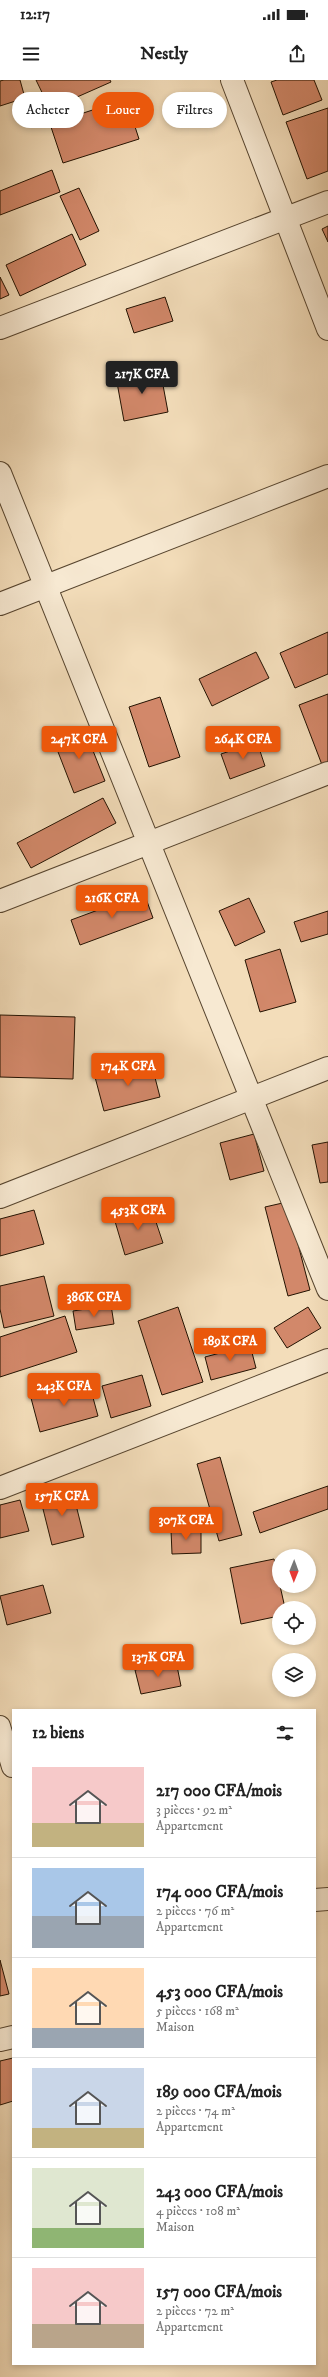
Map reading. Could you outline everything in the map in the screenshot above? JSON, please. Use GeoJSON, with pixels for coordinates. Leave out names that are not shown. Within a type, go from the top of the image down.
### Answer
{"type":"FeatureCollection","features":[{"type":"Feature","properties":{"kind":"street"},"geometry":{"type":"LineString","coordinates":[[232,80],[328,329]]}},
{"type":"Feature","properties":{"kind":"street"},"geometry":{"type":"LineString","coordinates":[[0,328],[328,202]]}},
{"type":"Feature","properties":{"kind":"street"},"geometry":{"type":"LineString","coordinates":[[0,473],[328,1289]]}},
{"type":"Feature","properties":{"kind":"street"},"geometry":{"type":"LineString","coordinates":[[0,604],[328,476]]}},
{"type":"Feature","properties":{"kind":"street"},"geometry":{"type":"LineString","coordinates":[[0,901],[328,773]]}},
{"type":"Feature","properties":{"kind":"street"},"geometry":{"type":"LineString","coordinates":[[0,1197],[328,1068]]}},
{"type":"Feature","properties":{"kind":"street"},"geometry":{"type":"LineString","coordinates":[[0,1488],[328,1360]]}},
{"type":"Feature","properties":{"kind":"street"},"geometry":{"type":"LineString","coordinates":[[316,1900],[328,1900]]}},
{"type":"Feature","properties":{"kind":"street"},"geometry":{"type":"LineString","coordinates":[[0,2040],[12,2037]]}},
{"type":"Feature","properties":{"kind":"lane"},"geometry":{"type":"LineString","coordinates":[[0,1726],[12,1767]]}},
{"type":"Feature","properties":{"kind":"building"},"geometry":{"type":"Polygon","coordinates":[[[20,80],[23,92],[12,92],[12,102],[0,106],[0,81],[20,80]]]}},
{"type":"Feature","properties":{"kind":"building"},"geometry":{"type":"Polygon","coordinates":[[[36,80],[110,80],[111,82],[84,94],[84,92],[42,92],[36,80]]]}},
{"type":"Feature","properties":{"kind":"building"},"geometry":{"type":"Polygon","coordinates":[[[277,80],[314,80],[322,100],[283,115],[271,82],[277,80]]]}},
{"type":"Feature","properties":{"kind":"building"},"geometry":{"type":"Polygon","coordinates":[[[328,108],[328,171],[307,179],[286,122],[328,108]]]}},
{"type":"Feature","properties":{"kind":"building"},"geometry":{"type":"Polygon","coordinates":[[[92,110],[92,128],[135,128],[139,139],[63,163],[51,128],[84,128],[84,113],[92,110]]]}},
{"type":"Feature","properties":{"kind":"building"},"geometry":{"type":"Polygon","coordinates":[[[52,170],[60,192],[0,215],[0,191],[52,170]]]}},
{"type":"Feature","properties":{"kind":"building"},"geometry":{"type":"Polygon","coordinates":[[[79,188],[99,231],[80,240],[60,196],[79,188]]]}},
{"type":"Feature","properties":{"kind":"building"},"geometry":{"type":"Polygon","coordinates":[[[328,226],[328,242],[322,229],[328,226]]]}},
{"type":"Feature","properties":{"kind":"building"},"geometry":{"type":"Polygon","coordinates":[[[72,234],[86,265],[20,296],[6,265],[72,234]]]}},
{"type":"Feature","properties":{"kind":"building"},"geometry":{"type":"Polygon","coordinates":[[[0,277],[9,295],[0,299],[0,277]]]}},
{"type":"Feature","properties":{"kind":"building"},"geometry":{"type":"Polygon","coordinates":[[[165,297],[173,321],[134,333],[126,309],[165,297]]]}},
{"type":"Feature","properties":{"kind":"building"},"geometry":{"type":"Polygon","coordinates":[[[160,369],[168,412],[124,421],[116,377],[160,369]]]}},
{"type":"Feature","properties":{"kind":"building"},"geometry":{"type":"Polygon","coordinates":[[[328,632],[328,674],[295,688],[280,653],[328,632]]]}},
{"type":"Feature","properties":{"kind":"building"},"geometry":{"type":"Polygon","coordinates":[[[256,652],[269,678],[212,706],[199,679],[256,652]]]}},
{"type":"Feature","properties":{"kind":"building"},"geometry":{"type":"Polygon","coordinates":[[[328,694],[328,769],[324,770],[299,705],[328,694]]]}},
{"type":"Feature","properties":{"kind":"building"},"geometry":{"type":"Polygon","coordinates":[[[160,697],[180,757],[149,767],[129,707],[160,697]]]}},
{"type":"Feature","properties":{"kind":"building"},"geometry":{"type":"Polygon","coordinates":[[[84,728],[105,781],[74,793],[53,739],[84,728]]]}},
{"type":"Feature","properties":{"kind":"building"},"geometry":{"type":"Polygon","coordinates":[[[257,742],[265,766],[230,779],[221,754],[257,742]]]}},
{"type":"Feature","properties":{"kind":"building"},"geometry":{"type":"Polygon","coordinates":[[[103,798],[116,823],[31,868],[17,843],[103,798]]]}},
{"type":"Feature","properties":{"kind":"building"},"geometry":{"type":"Polygon","coordinates":[[[144,893],[153,918],[80,945],[71,920],[144,893]]]}},
{"type":"Feature","properties":{"kind":"building"},"geometry":{"type":"Polygon","coordinates":[[[249,898],[265,932],[235,946],[219,911],[249,898]]]}},
{"type":"Feature","properties":{"kind":"building"},"geometry":{"type":"Polygon","coordinates":[[[328,911],[328,934],[301,942],[294,922],[328,911]]]}},
{"type":"Feature","properties":{"kind":"building"},"geometry":{"type":"Polygon","coordinates":[[[280,949],[296,1002],[260,1012],[245,960],[280,949]]]}},
{"type":"Feature","properties":{"kind":"building"},"geometry":{"type":"Polygon","coordinates":[[[0,1015],[75,1017],[73,1079],[0,1077],[0,1015]]]}},
{"type":"Feature","properties":{"kind":"building"},"geometry":{"type":"Polygon","coordinates":[[[151,1062],[160,1097],[104,1111],[95,1077],[151,1062]]]}},
{"type":"Feature","properties":{"kind":"building"},"geometry":{"type":"Polygon","coordinates":[[[254,1134],[264,1171],[230,1180],[220,1143],[254,1134]]]}},
{"type":"Feature","properties":{"kind":"building"},"geometry":{"type":"Polygon","coordinates":[[[328,1142],[328,1182],[320,1183],[312,1145],[328,1142]]]}},
{"type":"Feature","properties":{"kind":"building"},"geometry":{"type":"Polygon","coordinates":[[[287,1202],[310,1290],[288,1296],[265,1207],[287,1202]]]}},
{"type":"Feature","properties":{"kind":"building"},"geometry":{"type":"Polygon","coordinates":[[[151,1207],[163,1243],[125,1255],[114,1218],[151,1207]]]}},
{"type":"Feature","properties":{"kind":"building"},"geometry":{"type":"Polygon","coordinates":[[[34,1210],[44,1244],[0,1256],[0,1219],[34,1210]]]}},
{"type":"Feature","properties":{"kind":"building"},"geometry":{"type":"Polygon","coordinates":[[[44,1276],[54,1316],[4,1328],[0,1309],[0,1286],[44,1276]]]}},
{"type":"Feature","properties":{"kind":"building"},"geometry":{"type":"Polygon","coordinates":[[[111,1305],[114,1324],[76,1330],[73,1311],[111,1305]]]}},
{"type":"Feature","properties":{"kind":"building"},"geometry":{"type":"Polygon","coordinates":[[[178,1307],[203,1382],[162,1395],[138,1321],[178,1307]]]}},
{"type":"Feature","properties":{"kind":"building"},"geometry":{"type":"Polygon","coordinates":[[[308,1307],[321,1328],[287,1348],[274,1328],[308,1307]]]}},
{"type":"Feature","properties":{"kind":"building"},"geometry":{"type":"Polygon","coordinates":[[[65,1316],[77,1352],[0,1377],[0,1337],[65,1316]]]}},
{"type":"Feature","properties":{"kind":"building"},"geometry":{"type":"Polygon","coordinates":[[[250,1345],[256,1368],[211,1380],[205,1357],[250,1345]]]}},
{"type":"Feature","properties":{"kind":"building"},"geometry":{"type":"Polygon","coordinates":[[[142,1375],[151,1406],[111,1418],[102,1386],[142,1375]]]}},
{"type":"Feature","properties":{"kind":"building"},"geometry":{"type":"Polygon","coordinates":[[[89,1383],[98,1416],[40,1432],[31,1398],[89,1383]]]}},
{"type":"Feature","properties":{"kind":"building"},"geometry":{"type":"Polygon","coordinates":[[[220,1457],[242,1535],[219,1541],[197,1464],[220,1457]]]}},
{"type":"Feature","properties":{"kind":"building"},"geometry":{"type":"Polygon","coordinates":[[[328,1486],[328,1509],[260,1533],[253,1512],[328,1486]]]}},
{"type":"Feature","properties":{"kind":"building"},"geometry":{"type":"Polygon","coordinates":[[[72,1489],[84,1537],[52,1545],[40,1497],[72,1489]]]}},
{"type":"Feature","properties":{"kind":"building"},"geometry":{"type":"Polygon","coordinates":[[[20,1500],[29,1531],[0,1538],[0,1505],[20,1500]]]}},
{"type":"Feature","properties":{"kind":"building"},"geometry":{"type":"Polygon","coordinates":[[[201,1529],[201,1553],[172,1554],[171,1530],[201,1529]]]}},
{"type":"Feature","properties":{"kind":"building"},"geometry":{"type":"Polygon","coordinates":[[[272,1559],[272,1593],[282,1593],[283,1601],[272,1601],[272,1617],[241,1624],[230,1568],[272,1559]]]}},
{"type":"Feature","properties":{"kind":"building"},"geometry":{"type":"Polygon","coordinates":[[[43,1585],[51,1613],[7,1625],[0,1596],[43,1585]]]}},
{"type":"Feature","properties":{"kind":"building"},"geometry":{"type":"Polygon","coordinates":[[[176,1661],[181,1686],[141,1694],[135,1670],[176,1661]]]}},
{"type":"Feature","properties":{"kind":"building"},"geometry":{"type":"Polygon","coordinates":[[[0,1960],[9,1994],[0,1996],[0,1960]]]}},
{"type":"Feature","properties":{"kind":"building"},"geometry":{"type":"Polygon","coordinates":[[[12,2058],[12,2101],[0,2105],[0,2061],[12,2058]]]}}]}
